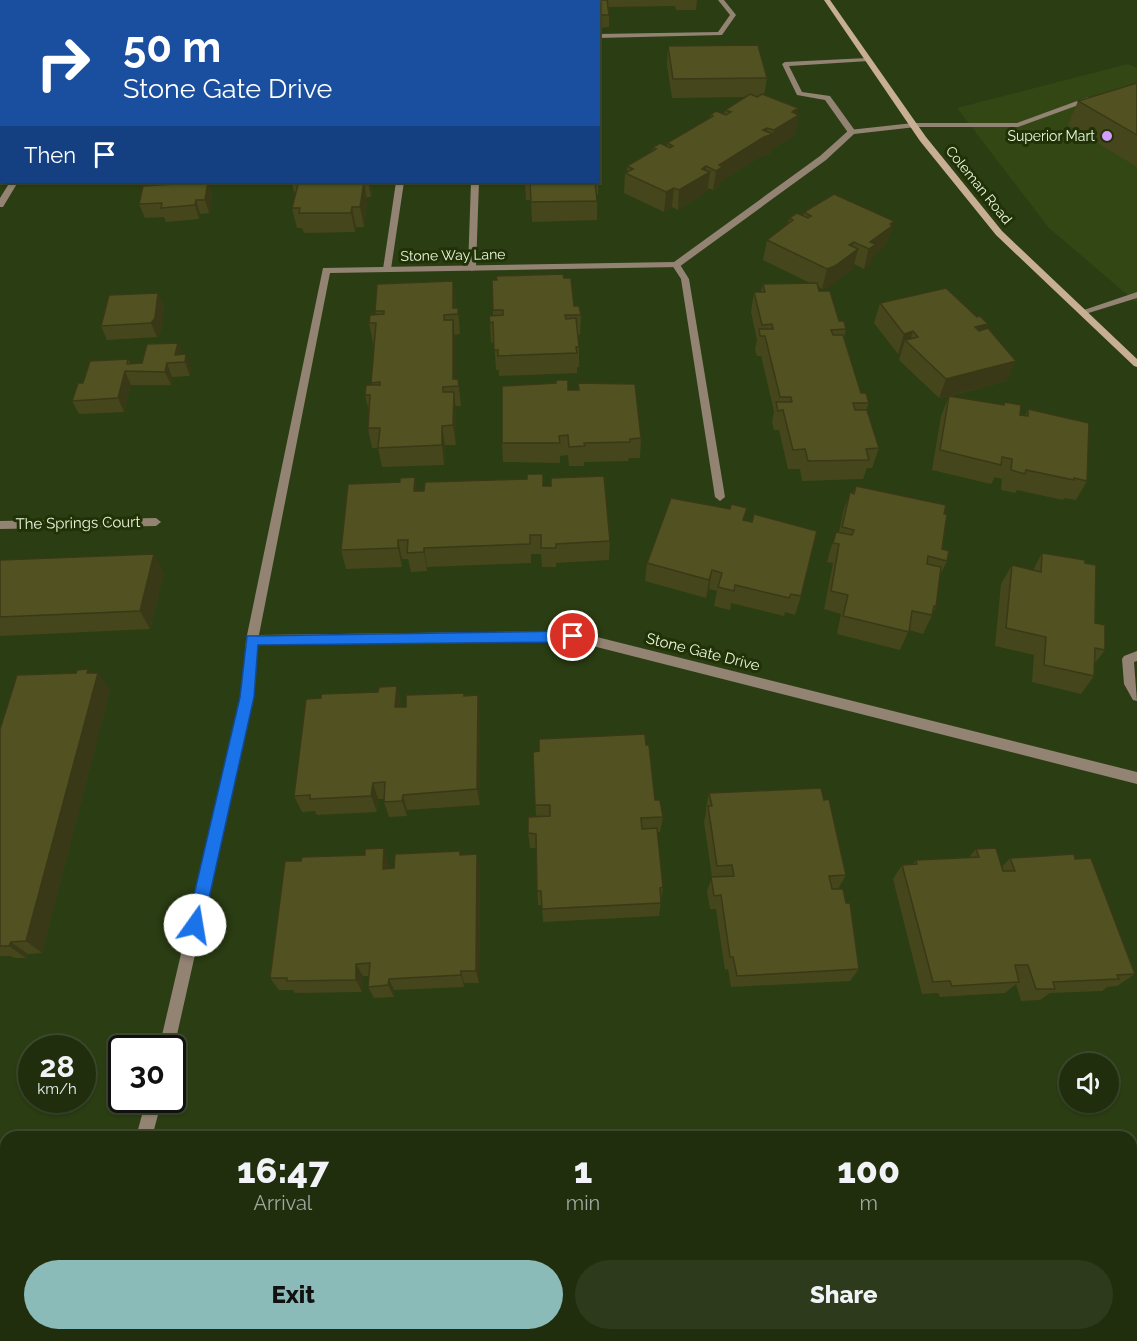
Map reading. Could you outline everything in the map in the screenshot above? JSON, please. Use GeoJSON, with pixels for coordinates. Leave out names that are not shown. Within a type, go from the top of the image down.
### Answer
{"type":"FeatureCollection","features":[{"type":"Feature","properties":{"kind":"main road","name":"Coleman Road"},"geometry":{"type":"LineString","coordinates":[[827,0],[913,125],[999,233],[1137,364]]}},
{"type":"Feature","properties":{"kind":"street"},"geometry":{"type":"LineString","coordinates":[[600,36],[720,34],[733,15],[721,0]]}},
{"type":"Feature","properties":{"kind":"street"},"geometry":{"type":"LineString","coordinates":[[852,132],[827,98],[799,94],[785,64],[867,60]]}},
{"type":"Feature","properties":{"kind":"street"},"geometry":{"type":"LineString","coordinates":[[720,497],[685,279],[676,265],[823,158],[852,132],[913,125],[1018,125],[1095,98]]}},
{"type":"Feature","properties":{"kind":"street"},"geometry":{"type":"LineString","coordinates":[[0,205],[13,183]]}},
{"type":"Feature","properties":{"kind":"street"},"geometry":{"type":"LineString","coordinates":[[387,269],[399,183]]}},
{"type":"Feature","properties":{"kind":"street"},"geometry":{"type":"LineString","coordinates":[[472,268],[475,183]]}},
{"type":"Feature","properties":{"kind":"street","name":"Stone Way Lane"},"geometry":{"type":"LineString","coordinates":[[252,640],[326,270],[676,265]]}},
{"type":"Feature","properties":{"kind":"street"},"geometry":{"type":"LineString","coordinates":[[1082,312],[1137,295]]}},
{"type":"Feature","properties":{"kind":"street","name":"The Springs Court"},"geometry":{"type":"LineString","coordinates":[[0,525],[156,522]]}},
{"type":"Feature","properties":{"kind":"street","name":"Stone Gate Drive"},"geometry":{"type":"LineString","coordinates":[[252,640],[573,636],[1137,778]]}},
{"type":"Feature","properties":{"kind":"street"},"geometry":{"type":"LineString","coordinates":[[169,1035],[247,697],[252,640]]}},
{"type":"Feature","properties":{"kind":"street"},"geometry":{"type":"LineString","coordinates":[[1137,656],[1128,659],[1129,678],[1134,694],[1137,696]]}},
{"type":"Feature","properties":{"kind":"street"},"geometry":{"type":"LineString","coordinates":[[145,1131],[150,1113]]}},
{"type":"Feature","properties":{"kind":"shaded area"},"geometry":{"type":"Polygon","coordinates":[[[1128,64],[1137,68],[1137,303],[1049,228],[957,108],[1128,64]]]}},
{"type":"Feature","properties":{"kind":"building"},"geometry":{"type":"Polygon","coordinates":[[[600,0],[607,0],[609,15],[600,15],[600,0]]]}},
{"type":"Feature","properties":{"kind":"building"},"geometry":{"type":"Polygon","coordinates":[[[758,45],[767,78],[673,79],[668,46],[758,45]]]}},
{"type":"Feature","properties":{"kind":"building"},"geometry":{"type":"Polygon","coordinates":[[[1137,83],[1137,135],[1078,101],[1137,83]]]}},
{"type":"Feature","properties":{"kind":"building"},"geometry":{"type":"Polygon","coordinates":[[[750,94],[757,97],[762,94],[798,108],[792,112],[799,115],[774,130],[767,128],[763,130],[773,134],[764,137],[719,165],[722,167],[716,171],[706,166],[702,169],[710,172],[679,190],[674,188],[666,192],[625,173],[633,169],[627,166],[656,149],[652,148],[660,143],[670,148],[673,146],[667,143],[713,116],[711,114],[716,111],[726,115],[731,112],[725,110],[750,94]]]}},
{"type":"Feature","properties":{"kind":"building"},"geometry":{"type":"Polygon","coordinates":[[[208,183],[205,200],[196,200],[195,205],[161,208],[162,203],[139,204],[143,186],[208,183]]]}},
{"type":"Feature","properties":{"kind":"building"},"geometry":{"type":"Polygon","coordinates":[[[364,183],[360,207],[352,207],[351,213],[299,213],[300,208],[292,208],[298,184],[292,184],[364,183]]]}},
{"type":"Feature","properties":{"kind":"building"},"geometry":{"type":"Polygon","coordinates":[[[530,183],[595,183],[597,201],[531,202],[530,183]]]}},
{"type":"Feature","properties":{"kind":"building"},"geometry":{"type":"Polygon","coordinates":[[[834,194],[894,221],[890,224],[892,226],[870,242],[876,244],[869,249],[854,242],[849,245],[858,249],[835,266],[827,269],[767,240],[793,220],[789,218],[797,213],[808,218],[811,216],[804,212],[834,194]]]}},
{"type":"Feature","properties":{"kind":"building"},"geometry":{"type":"Polygon","coordinates":[[[563,274],[564,278],[571,278],[574,306],[579,306],[581,315],[565,315],[566,319],[576,318],[579,347],[576,347],[577,353],[498,356],[498,350],[494,350],[493,322],[490,323],[489,316],[503,315],[503,310],[493,310],[492,280],[497,280],[496,276],[563,274]]]}},
{"type":"Feature","properties":{"kind":"building"},"geometry":{"type":"Polygon","coordinates":[[[453,281],[453,308],[458,308],[458,314],[444,315],[444,320],[453,320],[453,379],[458,379],[459,386],[443,387],[443,392],[454,392],[453,425],[442,426],[442,445],[378,448],[380,428],[368,428],[370,395],[365,395],[366,385],[380,385],[380,382],[371,383],[376,323],[369,323],[370,315],[384,314],[384,311],[375,311],[377,284],[453,281]]]}},
{"type":"Feature","properties":{"kind":"building"},"geometry":{"type":"Polygon","coordinates":[[[817,283],[819,291],[830,291],[839,321],[844,321],[846,329],[831,330],[833,335],[843,335],[861,393],[866,393],[869,403],[853,403],[855,410],[867,410],[879,448],[866,449],[869,460],[808,461],[805,449],[793,450],[783,410],[778,411],[776,402],[792,402],[791,397],[780,397],[765,336],[760,336],[759,329],[773,329],[772,324],[762,325],[754,292],[765,292],[763,284],[817,283]]]}},
{"type":"Feature","properties":{"kind":"building"},"geometry":{"type":"Polygon","coordinates":[[[946,288],[977,317],[980,316],[988,324],[975,327],[979,331],[988,328],[1016,361],[946,379],[905,340],[918,337],[913,331],[904,334],[880,303],[946,288]]]}},
{"type":"Feature","properties":{"kind":"building"},"geometry":{"type":"Polygon","coordinates":[[[158,293],[155,318],[151,323],[101,326],[109,295],[158,293]]]}},
{"type":"Feature","properties":{"kind":"building"},"geometry":{"type":"Polygon","coordinates":[[[178,343],[175,355],[186,354],[185,362],[167,363],[165,372],[125,371],[118,398],[72,401],[78,383],[83,383],[90,361],[128,359],[127,364],[142,363],[147,344],[178,343]]]}},
{"type":"Feature","properties":{"kind":"building"},"geometry":{"type":"Polygon","coordinates":[[[556,380],[568,380],[568,390],[579,390],[578,383],[635,384],[641,438],[630,439],[630,442],[584,443],[585,446],[569,447],[568,435],[559,436],[560,443],[502,443],[502,386],[556,383],[556,380]]]}},
{"type":"Feature","properties":{"kind":"building"},"geometry":{"type":"Polygon","coordinates":[[[949,396],[1004,405],[1005,402],[1021,405],[1020,415],[1028,416],[1028,409],[1089,423],[1087,481],[1026,470],[1025,474],[1011,470],[1012,459],[1002,457],[1001,465],[940,450],[949,396]]]}},
{"type":"Feature","properties":{"kind":"building"},"geometry":{"type":"Polygon","coordinates":[[[527,474],[543,474],[543,486],[551,486],[551,478],[604,476],[610,541],[556,544],[556,548],[541,548],[541,535],[530,535],[530,544],[424,548],[424,552],[407,553],[408,540],[398,540],[398,548],[341,550],[348,484],[400,482],[400,478],[415,477],[414,491],[424,491],[425,482],[527,479],[527,474]]]}},
{"type":"Feature","properties":{"kind":"building"},"geometry":{"type":"Polygon","coordinates":[[[856,486],[946,505],[944,514],[947,514],[942,549],[949,551],[947,561],[928,556],[927,564],[941,567],[936,607],[934,606],[932,615],[912,611],[909,632],[843,616],[848,595],[831,591],[839,544],[833,543],[836,532],[852,535],[854,530],[842,527],[850,492],[854,494],[856,486]]]}},
{"type":"Feature","properties":{"kind":"building"},"geometry":{"type":"Polygon","coordinates":[[[671,498],[730,509],[731,504],[747,508],[743,520],[752,522],[754,514],[817,531],[801,596],[791,594],[789,598],[735,585],[734,591],[718,587],[722,573],[712,570],[709,580],[647,563],[671,498]]]}},
{"type":"Feature","properties":{"kind":"building"},"geometry":{"type":"Polygon","coordinates":[[[1042,553],[1085,560],[1085,563],[1096,565],[1095,623],[1105,625],[1105,650],[1095,648],[1094,676],[1044,665],[1046,637],[1006,628],[1012,565],[1041,572],[1042,553]]]}},
{"type":"Feature","properties":{"kind":"building"},"geometry":{"type":"Polygon","coordinates":[[[154,554],[140,611],[0,617],[0,560],[154,554]]]}},
{"type":"Feature","properties":{"kind":"building"},"geometry":{"type":"Polygon","coordinates":[[[88,669],[87,673],[98,673],[26,941],[11,942],[9,946],[0,946],[0,729],[17,675],[76,673],[77,670],[88,669]]]}},
{"type":"Feature","properties":{"kind":"building"},"geometry":{"type":"Polygon","coordinates":[[[397,686],[395,707],[406,707],[406,695],[464,693],[464,696],[478,695],[477,789],[403,795],[402,801],[384,802],[385,782],[373,783],[371,796],[310,799],[310,795],[294,796],[306,699],[321,698],[321,694],[378,692],[379,687],[397,686]]]}},
{"type":"Feature","properties":{"kind":"building"},"geometry":{"type":"Polygon","coordinates":[[[645,734],[646,745],[649,745],[655,800],[660,800],[663,817],[641,818],[642,829],[657,828],[663,887],[660,888],[661,903],[542,909],[541,891],[537,891],[536,834],[528,833],[528,817],[550,816],[550,805],[535,805],[533,752],[539,751],[539,739],[645,734]]]}},
{"type":"Feature","properties":{"kind":"building"},"geometry":{"type":"Polygon","coordinates":[[[821,788],[824,800],[829,799],[846,875],[829,876],[832,889],[843,889],[846,903],[850,903],[859,969],[737,976],[733,957],[730,957],[721,895],[714,896],[711,877],[734,876],[732,865],[717,866],[708,806],[712,806],[709,793],[821,788]]]}},
{"type":"Feature","properties":{"kind":"building"},"geometry":{"type":"Polygon","coordinates":[[[384,848],[383,869],[394,868],[395,854],[460,851],[460,855],[477,854],[476,971],[461,971],[461,975],[389,979],[388,985],[368,987],[370,963],[356,964],[356,980],[287,981],[287,978],[270,978],[285,861],[301,861],[302,857],[365,855],[365,849],[384,848]]]}},
{"type":"Feature","properties":{"kind":"building"},"geometry":{"type":"Polygon","coordinates":[[[996,848],[1003,871],[1015,871],[1010,858],[1074,854],[1075,859],[1091,858],[1135,974],[1117,975],[1119,979],[1053,982],[1055,989],[1036,989],[1028,965],[1015,965],[1019,982],[952,986],[950,981],[933,982],[902,865],[917,864],[916,860],[979,857],[976,849],[996,848]]]}},
{"type":"Feature","properties":{"kind":"place","name":"Superior Mart"},"geometry":{"type":"Point","coordinates":[1107,136]}},
{"type":"Feature","properties":{"kind":"route"},"geometry":{"type":"LineString","coordinates":[[195,925],[247,697],[252,640],[573,636]]}}]}
